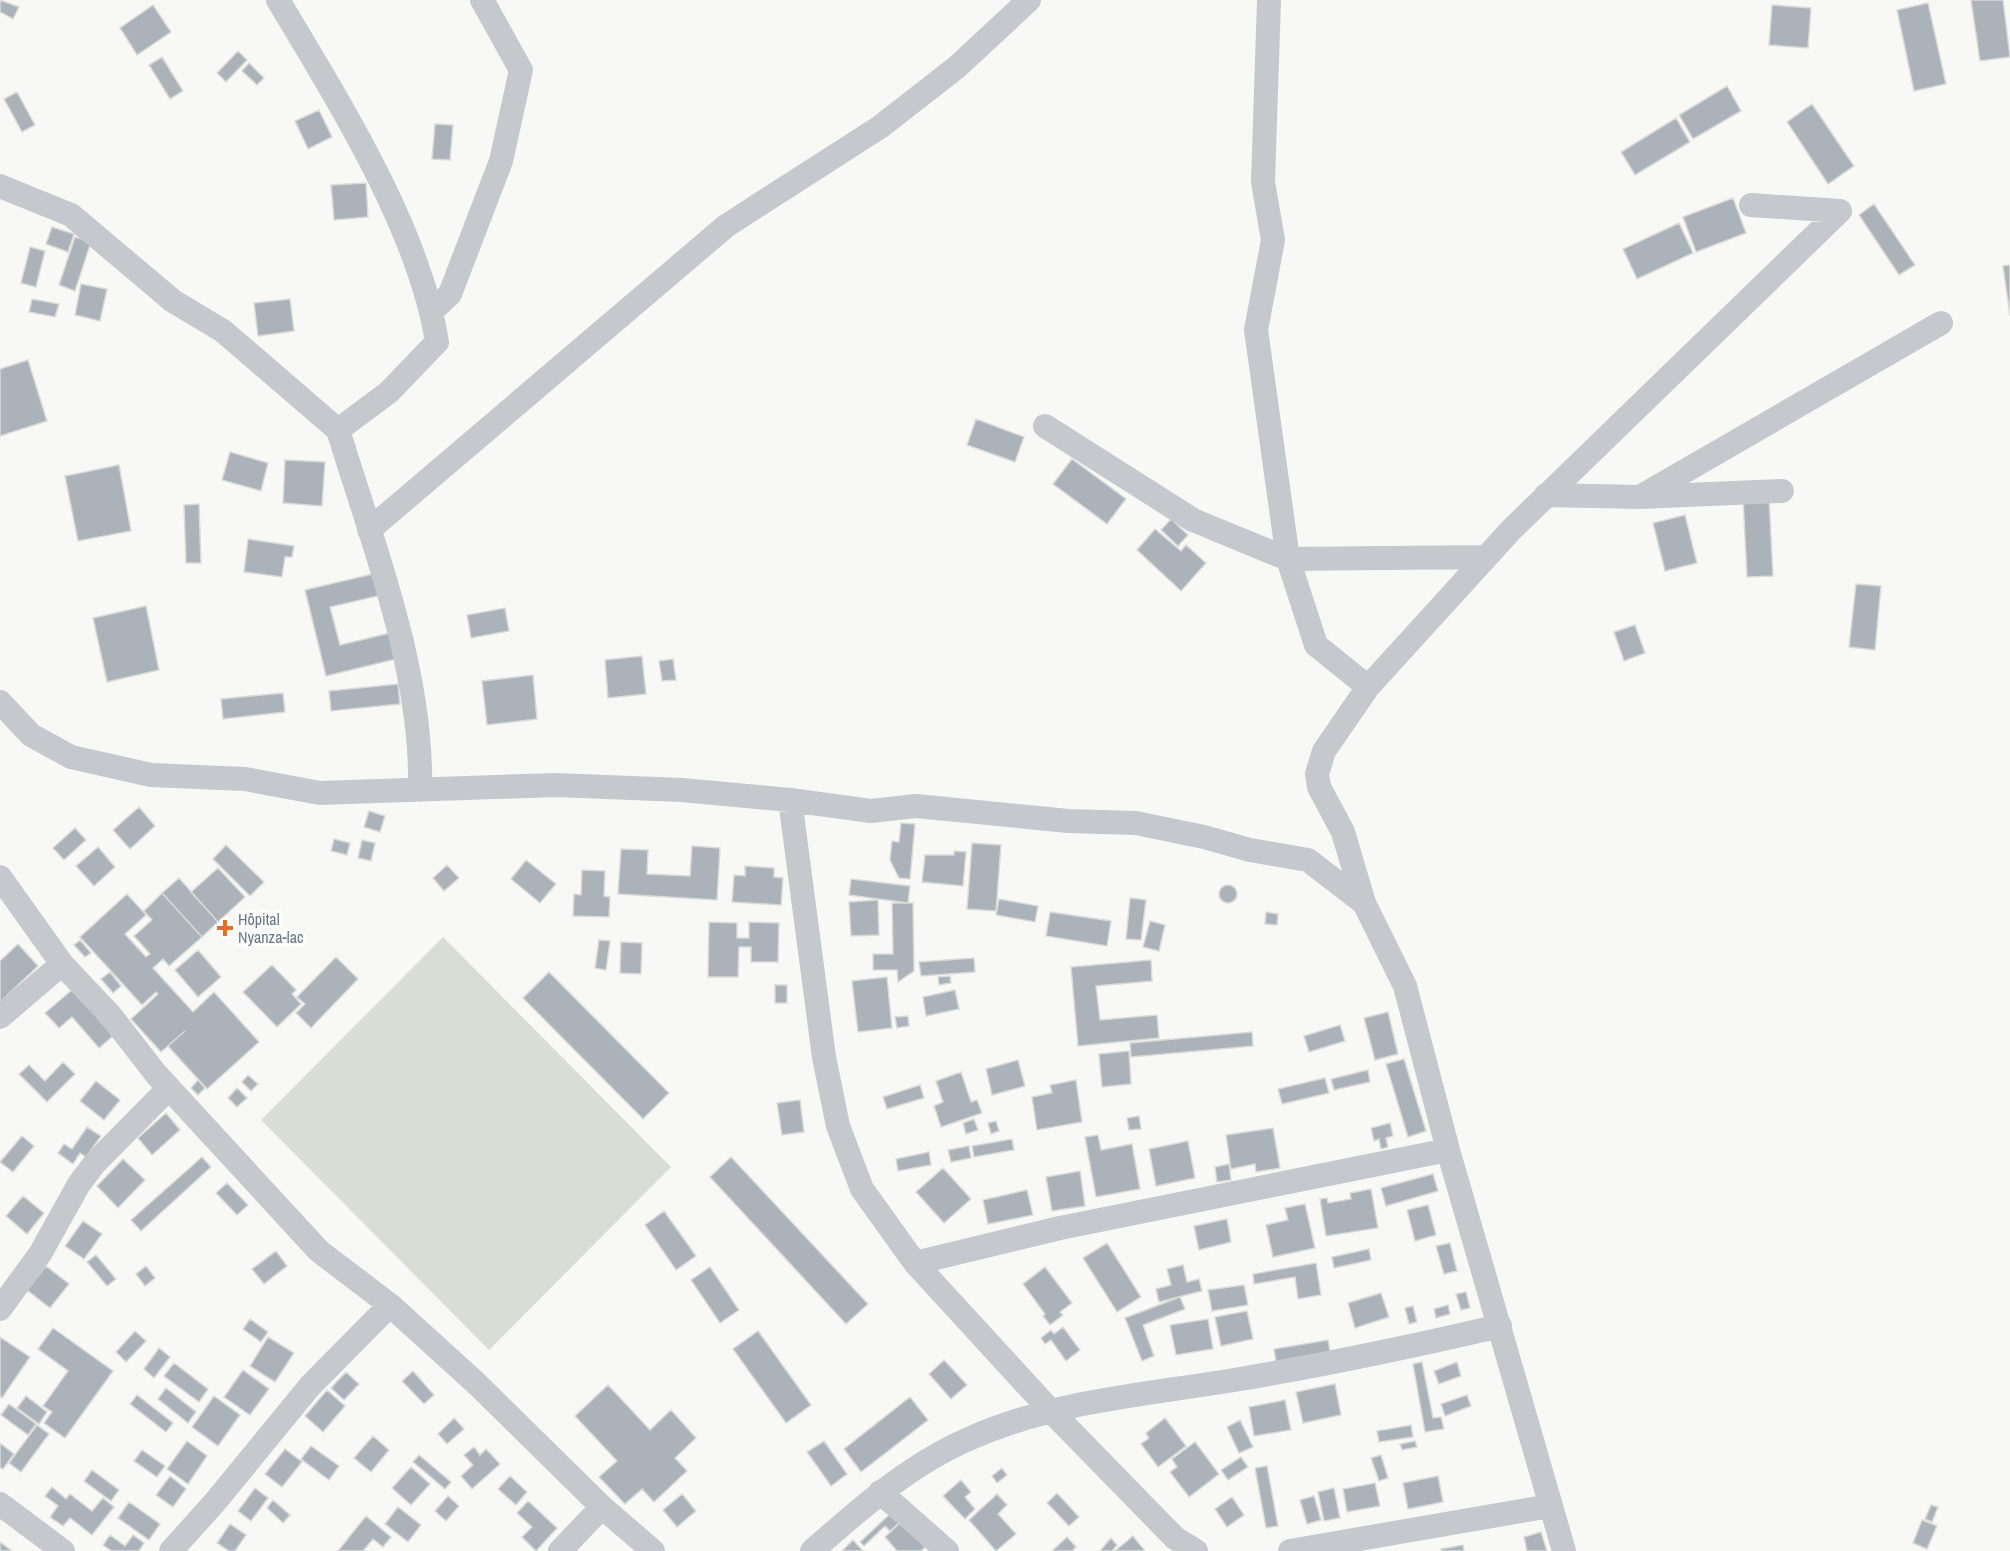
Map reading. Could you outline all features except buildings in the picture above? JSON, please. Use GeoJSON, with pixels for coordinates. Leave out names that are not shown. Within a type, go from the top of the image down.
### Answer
{"type":"FeatureCollection","features":[{"type":"Feature","properties":{"kind":"street"},"geometry":{"type":"LineString","coordinates":[[278,0],[364,150],[409,243],[432,311],[437,342],[389,393],[338,430]]}},
{"type":"Feature","properties":{"kind":"street"},"geometry":{"type":"LineString","coordinates":[[432,311],[450,294],[501,161],[521,70],[482,0]]}},
{"type":"Feature","properties":{"kind":"street"},"geometry":{"type":"LineString","coordinates":[[369,530],[726,226],[880,127],[957,67],[1029,0]]}},
{"type":"Feature","properties":{"kind":"street"},"geometry":{"type":"LineString","coordinates":[[1269,0],[1263,182],[1273,240],[1256,330],[1288,560],[1316,645],[1368,687]]}},
{"type":"Feature","properties":{"kind":"street"},"geometry":{"type":"LineString","coordinates":[[0,186],[71,215],[173,301],[223,330],[338,430],[406,658],[421,748],[420,790]]}},
{"type":"Feature","properties":{"kind":"street"},"geometry":{"type":"LineString","coordinates":[[1564,1551],[1448,1150],[1405,986],[1364,903],[1343,832],[1319,787],[1317,774],[1324,751],[1368,687],[1485,557],[1546,495],[1840,211],[1751,205]]}},
{"type":"Feature","properties":{"kind":"street"},"geometry":{"type":"LineString","coordinates":[[1640,497],[1941,323]]}},
{"type":"Feature","properties":{"kind":"street"},"geometry":{"type":"LineString","coordinates":[[1045,426],[1193,520],[1288,560],[1485,557]]}},
{"type":"Feature","properties":{"kind":"street"},"geometry":{"type":"LineString","coordinates":[[1546,495],[1640,497],[1782,491]]}},
{"type":"Feature","properties":{"kind":"street"},"geometry":{"type":"LineString","coordinates":[[0,702],[31,735],[71,757],[151,775],[245,779],[320,793],[556,785],[682,790],[790,800],[871,811],[916,806],[1068,821],[1136,823],[1204,837],[1250,850],[1308,860],[1364,903]]}},
{"type":"Feature","properties":{"kind":"street"},"geometry":{"type":"LineString","coordinates":[[790,800],[821,1034],[838,1126],[862,1189],[915,1263],[1050,1410],[1174,1538],[1196,1551]]}},
{"type":"Feature","properties":{"kind":"street"},"geometry":{"type":"LineString","coordinates":[[0,877],[62,964],[111,1016],[169,1088],[319,1251],[390,1305],[477,1384],[602,1507],[653,1551]]}},
{"type":"Feature","properties":{"kind":"street"},"geometry":{"type":"LineString","coordinates":[[0,1017],[62,964]]}},
{"type":"Feature","properties":{"kind":"street"},"geometry":{"type":"LineString","coordinates":[[0,1309],[40,1254],[79,1184],[95,1162],[169,1088]]}},
{"type":"Feature","properties":{"kind":"street"},"geometry":{"type":"LineString","coordinates":[[915,1263],[1071,1226],[1448,1150]]}},
{"type":"Feature","properties":{"kind":"street"},"geometry":{"type":"LineString","coordinates":[[171,1551],[215,1502],[310,1386],[390,1305]]}},
{"type":"Feature","properties":{"kind":"street"},"geometry":{"type":"LineString","coordinates":[[812,1551],[880,1492],[940,1453],[971,1438],[1050,1410],[1396,1349],[1500,1326]]}},
{"type":"Feature","properties":{"kind":"street"},"geometry":{"type":"LineString","coordinates":[[880,1492],[947,1551]]}},
{"type":"Feature","properties":{"kind":"street"},"geometry":{"type":"LineString","coordinates":[[0,1504],[63,1551]]}},
{"type":"Feature","properties":{"kind":"street"},"geometry":{"type":"LineString","coordinates":[[1290,1551],[1550,1506]]}},
{"type":"Feature","properties":{"kind":"street"},"geometry":{"type":"LineString","coordinates":[[560,1551],[602,1507]]}},
{"type":"Feature","properties":{"kind":"shaded area"},"geometry":{"type":"Polygon","coordinates":[[[443,937],[671,1167],[489,1350],[261,1120],[443,937]]]}},
{"type":"Feature","properties":{"kind":"place","name":"Hôpital Nyanza-lac"},"geometry":{"type":"Point","coordinates":[225,928]}}]}
